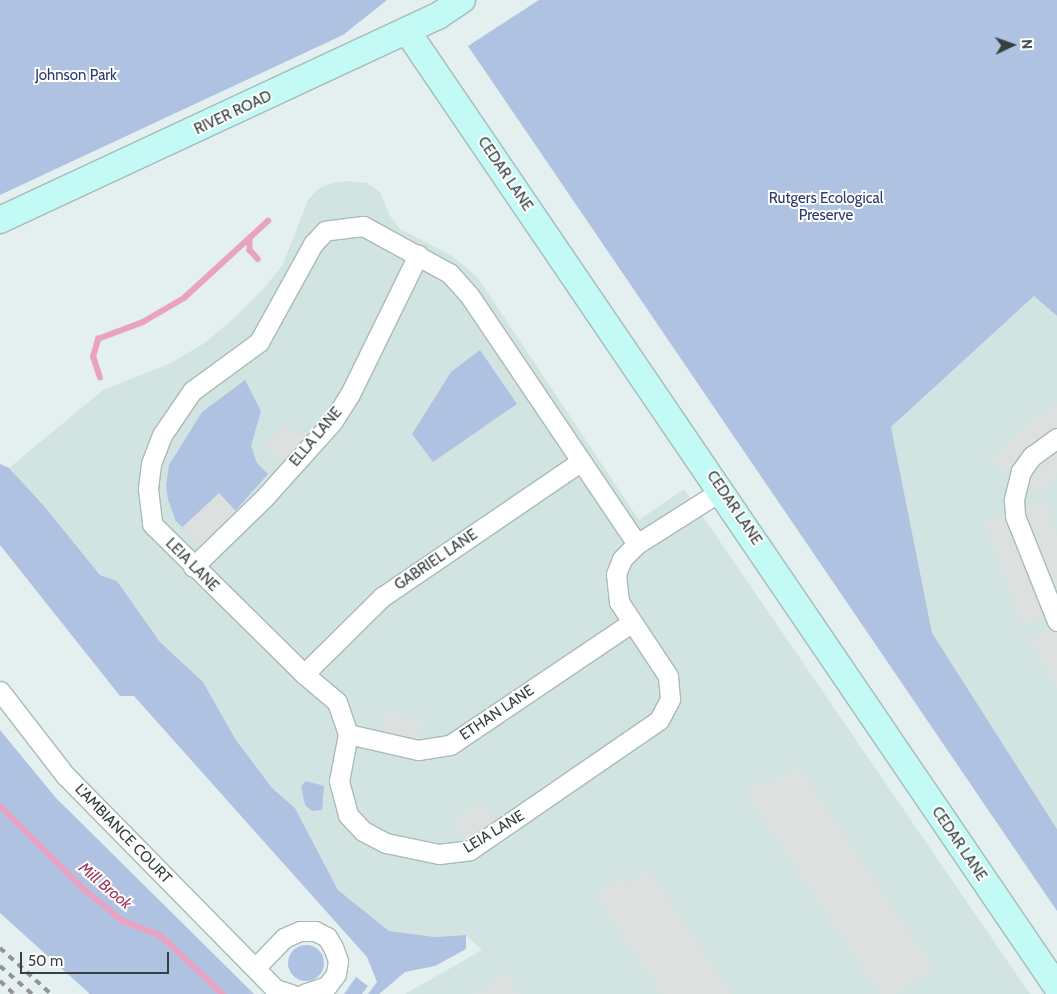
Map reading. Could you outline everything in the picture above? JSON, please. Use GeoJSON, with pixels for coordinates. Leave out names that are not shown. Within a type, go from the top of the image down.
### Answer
{"type":"FeatureCollection","features":[{"type":"Feature","properties":{"kind":"street","name":"RIVER ROAD"},"geometry":{"type":"LineString","coordinates":[[0,220],[407,31],[462,0]]}},
{"type":"Feature","properties":{"kind":"street","name":"CEDAR LANE"},"geometry":{"type":"LineString","coordinates":[[407,31],[722,490],[1057,987]]}},
{"type":"Feature","properties":{"kind":"street","name":"LEIA LANE"},"geometry":{"type":"LineString","coordinates":[[637,544],[469,295],[449,273],[364,226],[326,232],[313,244],[259,342],[192,391],[162,435],[151,464],[148,489],[152,524],[193,567],[304,674],[337,702],[348,734],[339,781],[341,798],[348,815],[363,831],[386,842],[439,854],[470,850],[659,720],[666,711],[671,692],[668,676],[618,602],[616,574],[622,559],[637,544],[722,490]]}},
{"type":"Feature","properties":{"kind":"street","name":"ELLA LANE"},"geometry":{"type":"LineString","coordinates":[[193,567],[264,498],[333,421],[350,394],[418,255]]}},
{"type":"Feature","properties":{"kind":"street"},"geometry":{"type":"LineString","coordinates":[[1057,438],[1032,456],[1021,470],[1014,500],[1015,516],[1057,621]]}},
{"type":"Feature","properties":{"kind":"street","name":"GABRIEL LANE"},"geometry":{"type":"LineString","coordinates":[[304,674],[382,597],[581,461]]}},
{"type":"Feature","properties":{"kind":"street","name":"ETHAN LANE"},"geometry":{"type":"LineString","coordinates":[[348,734],[418,750],[450,745],[631,623]]}},
{"type":"Feature","properties":{"kind":"street","name":"L'AMBIANCE COURT"},"geometry":{"type":"LineString","coordinates":[[0,691],[65,775],[275,989],[291,994]]}},
{"type":"Feature","properties":{"kind":"street"},"geometry":{"type":"LineString","coordinates":[[255,968],[284,938],[300,930],[315,931],[326,937],[333,947],[338,961],[336,974],[328,986],[304,994]]}},
{"type":"Feature","properties":{"kind":"shaded area"},"geometry":{"type":"Polygon","coordinates":[[[349,181],[367,183],[380,192],[390,216],[400,229],[451,255],[478,278],[639,520],[684,489],[1030,994],[405,994],[482,950],[466,935],[435,937],[389,931],[338,890],[295,808],[272,788],[236,740],[203,682],[160,642],[117,581],[100,575],[9,468],[103,390],[171,363],[206,342],[232,320],[266,286],[283,264],[308,200],[318,189],[332,183],[349,181]]]}},
{"type":"Feature","properties":{"kind":"shaded area"},"geometry":{"type":"Polygon","coordinates":[[[1034,296],[1057,316],[1057,829],[932,634],[891,427],[1034,296]]]}},
{"type":"Feature","properties":{"kind":"shaded area"},"geometry":{"type":"Polygon","coordinates":[[[1057,403],[1057,474],[1040,495],[991,462],[1023,426],[1057,403]]]}},
{"type":"Feature","properties":{"kind":"shaded area"},"geometry":{"type":"Polygon","coordinates":[[[287,423],[310,445],[287,469],[264,447],[287,423]]]}},
{"type":"Feature","properties":{"kind":"shaded area"},"geometry":{"type":"Polygon","coordinates":[[[219,493],[243,519],[206,553],[182,527],[219,493]]]}},
{"type":"Feature","properties":{"kind":"shaded area"},"geometry":{"type":"Polygon","coordinates":[[[1044,499],[1057,534],[1057,688],[1030,639],[1048,629],[1043,617],[1023,626],[984,523],[1044,499]]]}},
{"type":"Feature","properties":{"kind":"shaded area"},"geometry":{"type":"Polygon","coordinates":[[[385,710],[423,720],[415,750],[377,740],[385,710]]]}},
{"type":"Feature","properties":{"kind":"shaded area"},"geometry":{"type":"Polygon","coordinates":[[[798,766],[934,969],[896,994],[880,994],[745,793],[768,778],[772,783],[798,766]]]}},
{"type":"Feature","properties":{"kind":"shaded area"},"geometry":{"type":"Polygon","coordinates":[[[481,802],[499,831],[471,848],[453,819],[481,802]]]}},
{"type":"Feature","properties":{"kind":"shaded area"},"geometry":{"type":"Polygon","coordinates":[[[648,869],[732,994],[662,994],[595,895],[620,878],[625,885],[648,869]]]}},
{"type":"Feature","properties":{"kind":"shaded area"},"geometry":{"type":"Polygon","coordinates":[[[505,973],[519,994],[474,994],[505,973]]]}},
{"type":"Feature","properties":{"kind":"green space","name":"Johnson Park"},"geometry":{"type":"Polygon","coordinates":[[[0,0],[387,0],[343,35],[0,195],[0,0]]]}},
{"type":"Feature","properties":{"kind":"green space","name":"Rutgers Ecological Preserve"},"geometry":{"type":"Polygon","coordinates":[[[539,0],[1057,0],[1057,316],[1034,296],[891,427],[932,633],[1057,829],[1057,911],[468,46],[539,0]]]}},
{"type":"Feature","properties":{"kind":"green space"},"geometry":{"type":"Polygon","coordinates":[[[480,350],[517,404],[433,462],[412,434],[451,372],[480,350]]]}},
{"type":"Feature","properties":{"kind":"green space"},"geometry":{"type":"Polygon","coordinates":[[[245,380],[261,411],[251,446],[257,463],[268,474],[235,511],[218,494],[184,529],[176,521],[168,500],[166,486],[169,465],[202,412],[245,380]]]}},
{"type":"Feature","properties":{"kind":"green space"},"geometry":{"type":"Polygon","coordinates":[[[0,464],[9,468],[43,505],[100,575],[117,581],[160,642],[203,682],[236,740],[272,788],[295,808],[338,890],[389,931],[435,937],[466,935],[466,949],[435,966],[405,972],[379,994],[368,994],[377,982],[367,957],[134,696],[120,696],[0,545],[0,464]]]}},
{"type":"Feature","properties":{"kind":"green space"},"geometry":{"type":"Polygon","coordinates":[[[0,730],[56,798],[254,994],[90,994],[0,913],[0,730]]]}},
{"type":"Feature","properties":{"kind":"green space"},"geometry":{"type":"Polygon","coordinates":[[[306,781],[324,786],[322,810],[312,811],[305,805],[301,786],[306,781]]]}},
{"type":"Feature","properties":{"kind":"green space"},"geometry":{"type":"Polygon","coordinates":[[[306,945],[319,950],[324,963],[319,976],[306,981],[293,976],[288,963],[293,950],[306,945]]]}},
{"type":"Feature","properties":{"kind":"green space"},"geometry":{"type":"Polygon","coordinates":[[[356,977],[368,986],[362,994],[344,994],[356,977]]]}},
{"type":"Feature","properties":{"kind":"waterway"},"geometry":{"type":"LineString","coordinates":[[100,378],[93,357],[98,339],[143,322],[184,298],[268,221]]}},
{"type":"Feature","properties":{"kind":"waterway"},"geometry":{"type":"LineString","coordinates":[[250,239],[250,250],[258,259]]}},
{"type":"Feature","properties":{"kind":"waterway","name":"Mill Brook"},"geometry":{"type":"LineString","coordinates":[[0,806],[85,890],[123,921],[160,935],[223,994]]}},
{"type":"Feature","properties":{"kind":"railway"},"geometry":{"type":"LineString","coordinates":[[0,948],[51,994]]}},
{"type":"Feature","properties":{"kind":"railway"},"geometry":{"type":"LineString","coordinates":[[0,966],[32,994]]}},
{"type":"Feature","properties":{"kind":"railway"},"geometry":{"type":"LineString","coordinates":[[0,981],[14,994]]}}]}
